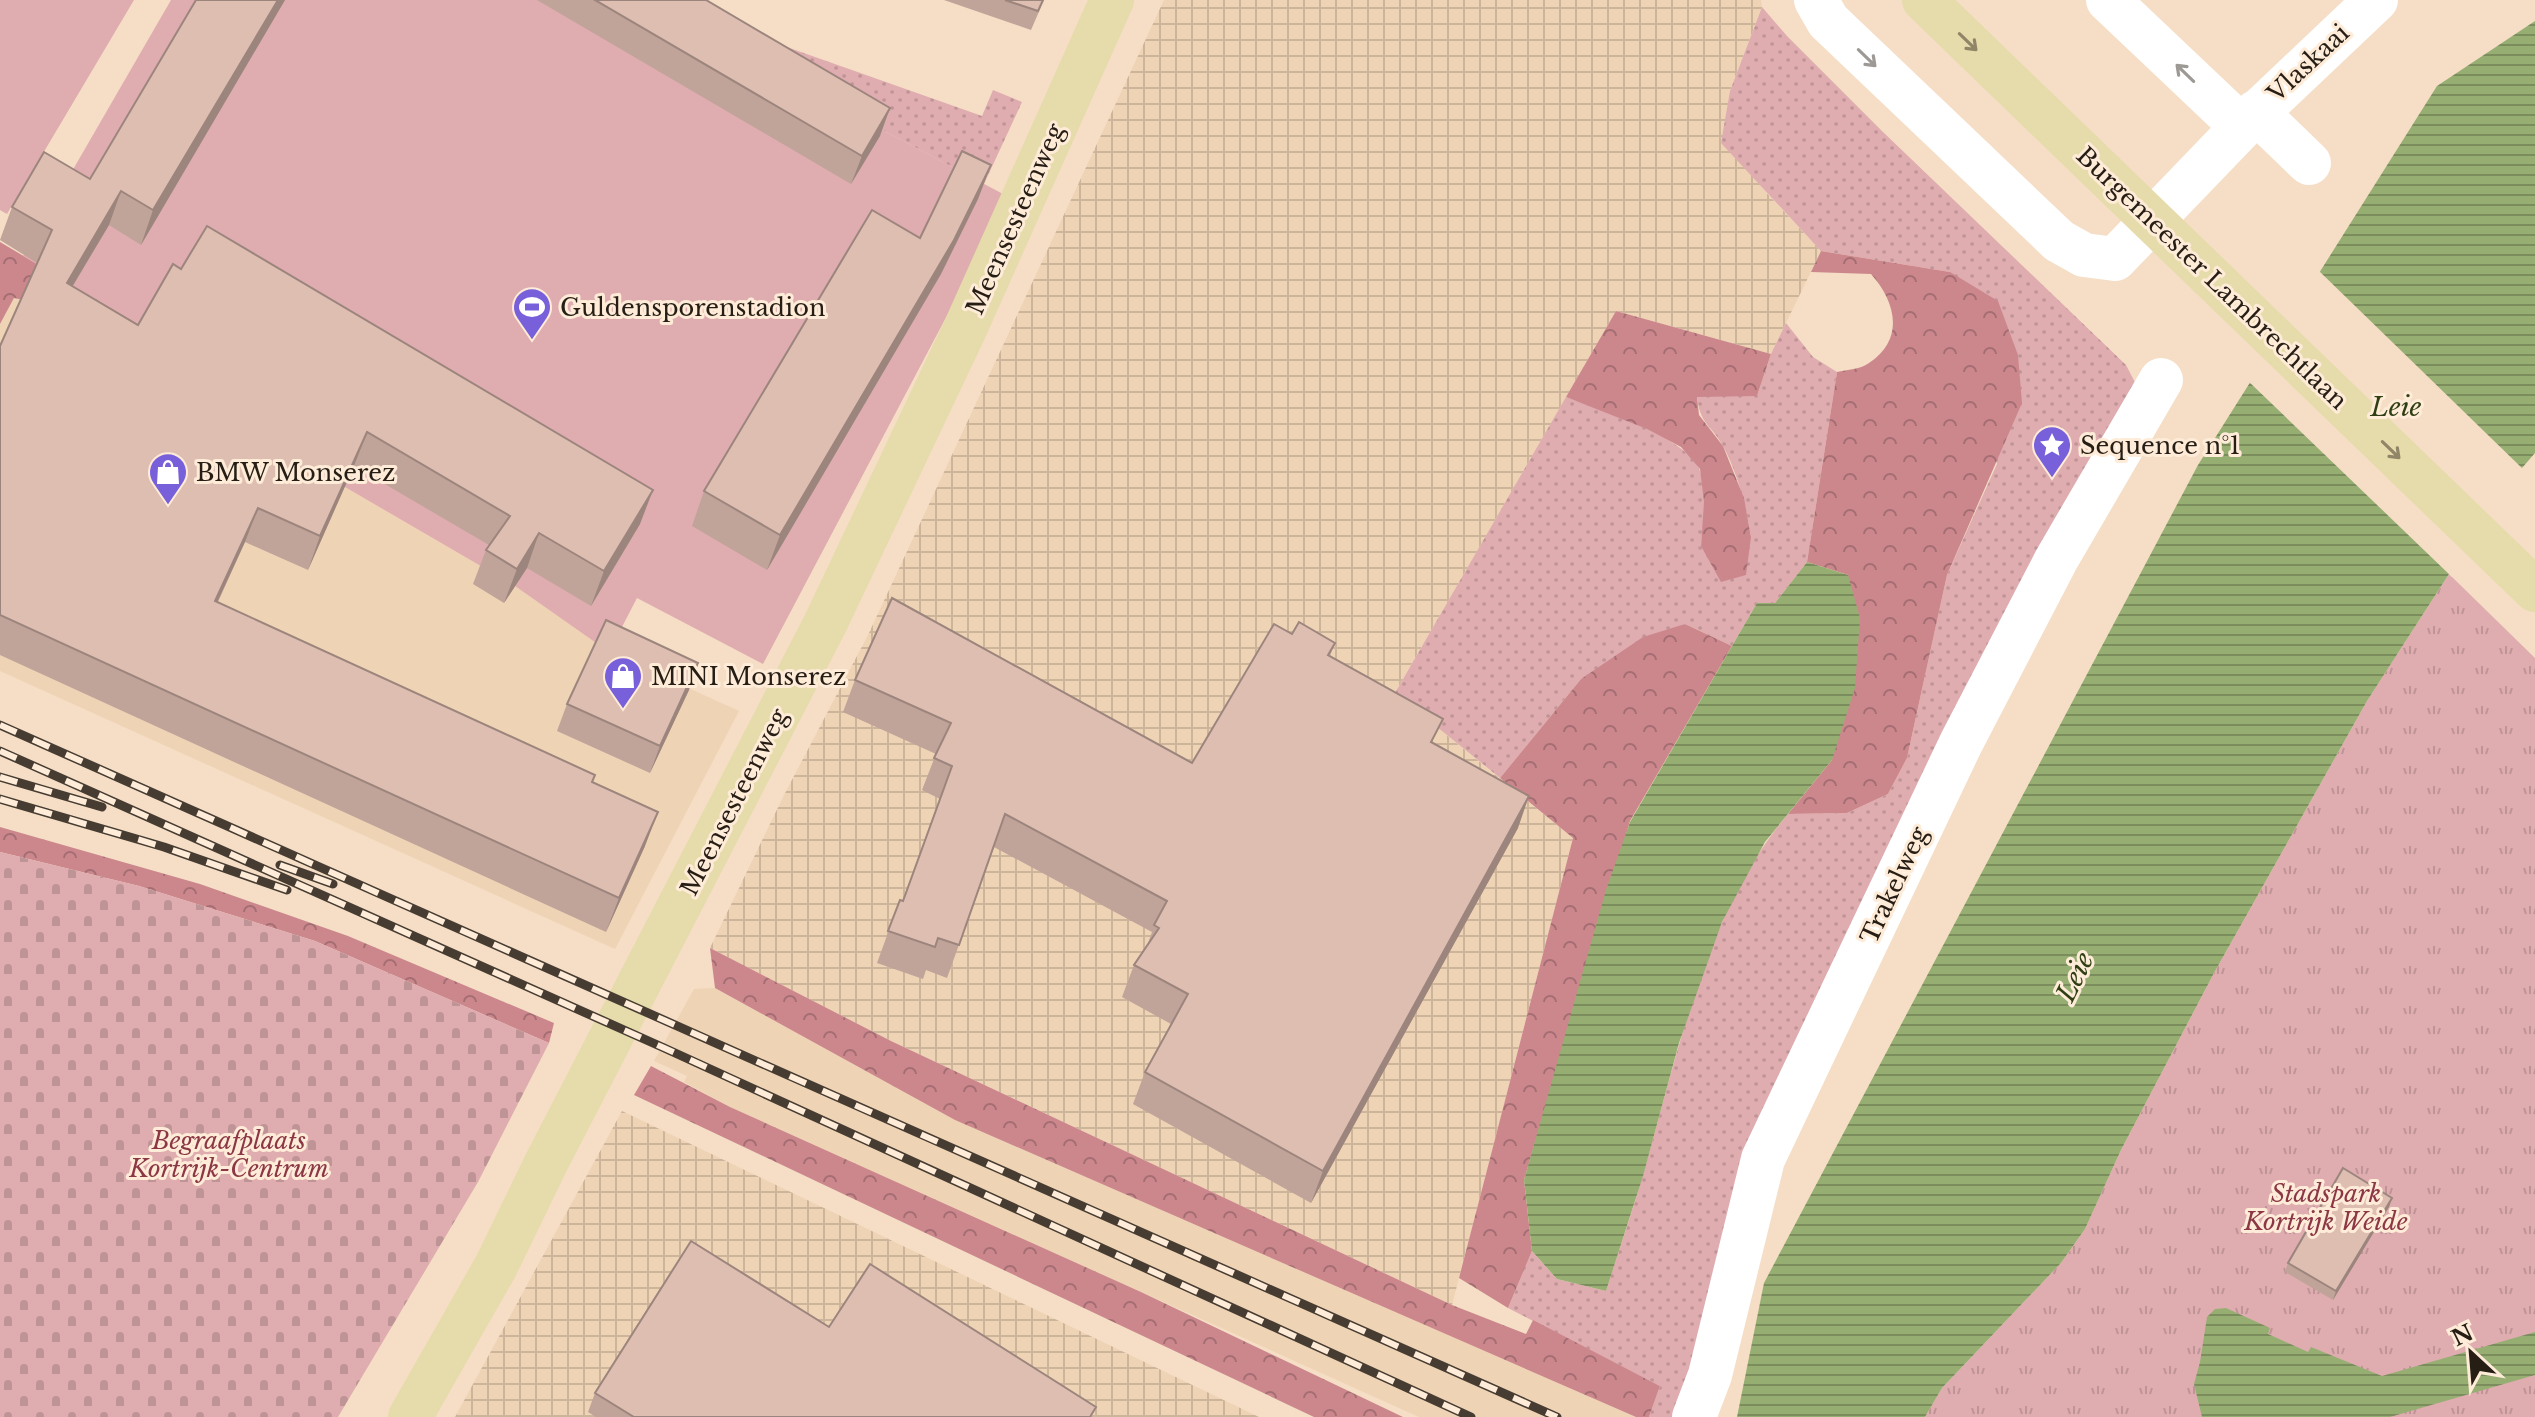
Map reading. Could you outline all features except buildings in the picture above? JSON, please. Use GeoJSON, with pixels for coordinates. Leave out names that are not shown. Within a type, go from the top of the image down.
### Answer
{"type":"FeatureCollection","features":[{"type":"Feature","properties":{"kind":"main road","name":"Meensesteenweg"},"geometry":{"type":"LineString","coordinates":[[410,1417],[496,1266],[547,1161],[825,624],[964,331],[1112,0]]}},
{"type":"Feature","properties":{"kind":"main road","name":"Burgemeester Lambrechtlaan"},"geometry":{"type":"LineString","coordinates":[[1924,0],[2022,74],[2535,548]]}},
{"type":"Feature","properties":{"kind":"main road","name":"Burgemeester Lambrechtlaan"},"geometry":{"type":"LineString","coordinates":[[1966,0],[2022,74],[2535,590]]}},
{"type":"Feature","properties":{"kind":"street","name":"Vlaskaai"},"geometry":{"type":"LineString","coordinates":[[1816,0],[1828,21],[2059,241],[2084,255],[2115,259],[2249,119],[2376,0]]}},
{"type":"Feature","properties":{"kind":"street"},"geometry":{"type":"LineString","coordinates":[[2108,0],[2249,119],[2309,163]]}},
{"type":"Feature","properties":{"kind":"street","name":"Trakelweg"},"geometry":{"type":"LineString","coordinates":[[1694,1417],[1710,1375],[1763,1159],[1961,743],[2056,560],[2161,380]]}},
{"type":"Feature","properties":{"kind":"shaded area"},"geometry":{"type":"Polygon","coordinates":[[[1164,0],[1761,0],[1762,7],[1730,91],[1763,189],[1821,251],[1771,354],[1616,311],[1395,693],[1573,838],[1452,1305],[891,1041],[710,948],[783,797],[868,635],[1164,0]]]}},
{"type":"Feature","properties":{"kind":"shaded area"},"geometry":{"type":"Polygon","coordinates":[[[14,298],[24,300],[515,586],[609,652],[739,711],[615,949],[0,671],[0,324],[14,298]]]}},
{"type":"Feature","properties":{"kind":"shaded area"},"geometry":{"type":"Polygon","coordinates":[[[715,988],[955,1120],[1636,1417],[1419,1417],[730,1107],[684,1082],[687,1076],[654,1061],[694,989],[715,988]]]}},
{"type":"Feature","properties":{"kind":"shaded area"},"geometry":{"type":"Polygon","coordinates":[[[622,1111],[1259,1417],[455,1417],[622,1111]]]}},
{"type":"Feature","properties":{"kind":"green space"},"geometry":{"type":"Polygon","coordinates":[[[0,0],[134,0],[7,214],[0,210],[0,0]]]}},
{"type":"Feature","properties":{"kind":"green space","name":"Guldensporenstadion"},"geometry":{"type":"Polygon","coordinates":[[[171,0],[652,0],[755,62],[1003,194],[951,308],[763,664],[637,598],[609,652],[515,586],[120,356],[140,325],[23,256],[171,0]]]}},
{"type":"Feature","properties":{"kind":"green space"},"geometry":{"type":"Polygon","coordinates":[[[1762,7],[1883,132],[2126,365],[2139,390],[1978,686],[1675,1417],[1649,1417],[1660,1386],[1508,1308],[1532,1251],[1557,1279],[1606,1291],[1698,986],[1735,895],[1759,853],[1788,814],[1847,813],[1888,794],[1907,758],[1947,575],[1997,464],[1950,272],[1821,251],[1721,143],[1730,91],[1762,7]]]}},
{"type":"Feature","properties":{"kind":"green space"},"geometry":{"type":"Polygon","coordinates":[[[767,40],[982,116],[993,90],[1022,102],[984,184],[755,62],[767,40]]]}},
{"type":"Feature","properties":{"kind":"green space"},"geometry":{"type":"Polygon","coordinates":[[[0,242],[140,325],[14,298],[0,324],[0,242]]]}},
{"type":"Feature","properties":{"kind":"green space"},"geometry":{"type":"Polygon","coordinates":[[[1821,251],[1950,272],[1998,301],[2018,355],[2022,403],[1947,575],[1907,758],[1888,794],[1847,813],[1788,814],[1832,760],[1848,575],[1807,562],[1837,372],[1862,367],[1880,353],[1888,343],[1893,320],[1886,296],[1871,274],[1811,272],[1821,251]]]}},
{"type":"Feature","properties":{"kind":"green space"},"geometry":{"type":"Polygon","coordinates":[[[1616,311],[1771,354],[1757,396],[1697,397],[1699,415],[1723,446],[1744,498],[1751,537],[1746,575],[1721,582],[1701,546],[1704,502],[1700,469],[1681,447],[1647,429],[1566,397],[1616,311]]]}},
{"type":"Feature","properties":{"kind":"green space"},"geometry":{"type":"Polygon","coordinates":[[[1786,323],[1813,357],[1837,372],[1807,562],[1775,603],[1757,603],[1732,646],[1685,624],[1581,679],[1500,778],[1395,693],[1566,397],[1662,436],[1693,459],[1700,471],[1704,489],[1701,546],[1751,537],[1733,468],[1723,446],[1703,418],[1697,396],[1757,396],[1771,354],[1786,323]]]}},
{"type":"Feature","properties":{"kind":"green space","name":"Stadspark Kortrijk Weide"},"geometry":{"type":"Polygon","coordinates":[[[2449,574],[2535,658],[2535,1417],[1925,1417],[1942,1388],[2061,1263],[2085,1229],[2121,1150],[2214,973],[2367,701],[2449,574]]]}},
{"type":"Feature","properties":{"kind":"green space"},"geometry":{"type":"Polygon","coordinates":[[[1685,624],[1732,646],[1630,821],[1524,1180],[1532,1251],[1508,1308],[1459,1278],[1573,838],[1500,778],[1581,679],[1643,637],[1685,624]]]}},
{"type":"Feature","properties":{"kind":"green space"},"geometry":{"type":"Polygon","coordinates":[[[0,827],[200,884],[348,936],[554,1023],[549,1043],[315,941],[139,886],[0,852],[0,827]]]}},
{"type":"Feature","properties":{"kind":"green space","name":"Begraafplaats Kortrijk-Centrum"},"geometry":{"type":"Polygon","coordinates":[[[0,852],[139,886],[315,941],[549,1043],[478,1182],[338,1417],[0,1417],[0,852]]]}},
{"type":"Feature","properties":{"kind":"green space"},"geometry":{"type":"Polygon","coordinates":[[[710,948],[891,1041],[1452,1305],[1526,1334],[1533,1320],[1660,1386],[1649,1417],[1636,1417],[955,1120],[715,988],[710,948]]]}},
{"type":"Feature","properties":{"kind":"green space"},"geometry":{"type":"Polygon","coordinates":[[[651,1066],[730,1107],[1141,1292],[1403,1417],[1314,1417],[634,1095],[651,1066]]]}},
{"type":"Feature","properties":{"kind":"water","name":"Leie"},"geometry":{"type":"Polygon","coordinates":[[[2535,21],[2535,453],[2449,574],[2367,701],[2214,973],[2121,1150],[2085,1229],[2061,1263],[1942,1388],[1925,1417],[1737,1417],[1764,1283],[2198,465],[2437,86],[2535,21]]]}},
{"type":"Feature","properties":{"kind":"water"},"geometry":{"type":"Polygon","coordinates":[[[1807,562],[1848,575],[1860,618],[1855,688],[1832,760],[1765,842],[1722,922],[1679,1043],[1643,1176],[1606,1291],[1557,1279],[1532,1251],[1524,1180],[1606,890],[1630,822],[1757,603],[1775,603],[1807,562]]]}},
{"type":"Feature","properties":{"kind":"water"},"geometry":{"type":"Polygon","coordinates":[[[2226,1308],[2270,1328],[2268,1334],[2308,1352],[2311,1347],[2382,1376],[2535,1332],[2535,1375],[2390,1417],[2202,1417],[2194,1384],[2207,1317],[2215,1309],[2226,1308]]]}},
{"type":"Feature","properties":{"kind":"pier"},"geometry":{"type":"Polygon","coordinates":[[[2317,269],[2525,471],[2452,577],[2246,379],[2317,269]]]}},
{"type":"Feature","properties":{"kind":"railway"},"geometry":{"type":"LineString","coordinates":[[0,725],[1557,1417]]}},
{"type":"Feature","properties":{"kind":"railway"},"geometry":{"type":"LineString","coordinates":[[0,751],[662,1047],[1471,1417]]}},
{"type":"Feature","properties":{"kind":"railway"},"geometry":{"type":"LineString","coordinates":[[0,777],[102,807]]}},
{"type":"Feature","properties":{"kind":"railway"},"geometry":{"type":"LineString","coordinates":[[0,799],[164,847],[287,890]]}},
{"type":"Feature","properties":{"kind":"railway"},"geometry":{"type":"LineString","coordinates":[[280,865],[333,884]]}},
{"type":"Feature","properties":{"kind":"place","name":"Guldensporenstadion"},"geometry":{"type":"Point","coordinates":[532,341]}},
{"type":"Feature","properties":{"kind":"place","name":"Sequence n°1"},"geometry":{"type":"Point","coordinates":[2052,479]}},
{"type":"Feature","properties":{"kind":"place","name":"BMW Monserez"},"geometry":{"type":"Point","coordinates":[168,506]}},
{"type":"Feature","properties":{"kind":"place","name":"MINI Monserez"},"geometry":{"type":"Point","coordinates":[623,710]}}]}
